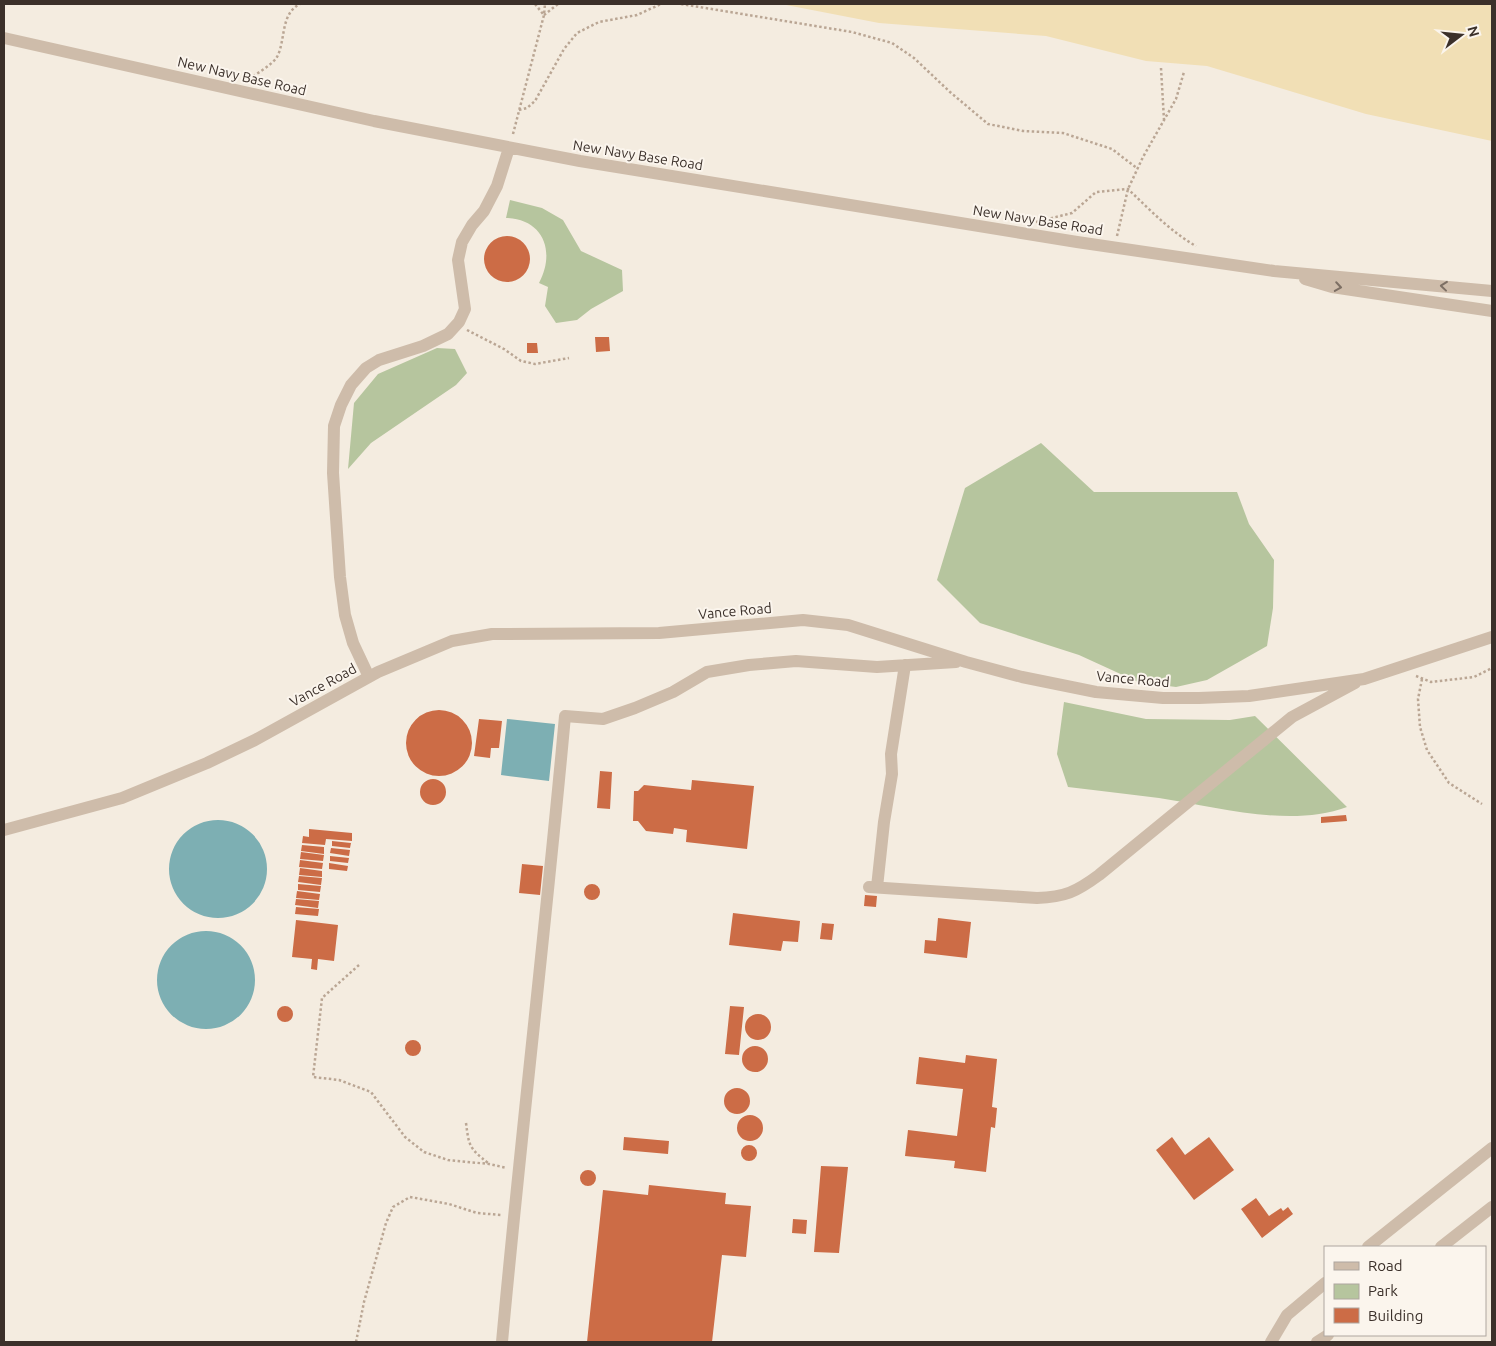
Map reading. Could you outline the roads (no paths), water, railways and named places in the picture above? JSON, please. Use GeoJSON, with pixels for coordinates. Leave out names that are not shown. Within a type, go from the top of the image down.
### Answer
{"type":"FeatureCollection","features":[{"type":"Feature","properties":{"kind":"street","name":"New Navy Base Road"},"geometry":{"type":"LineString","coordinates":[[4,38],[374,121],[590,163],[1274,271],[1492,291]]}},
{"type":"Feature","properties":{"kind":"street"},"geometry":{"type":"LineString","coordinates":[[369,676],[353,643],[345,615],[340,577],[333,473],[334,426],[341,405],[352,385],[366,368],[379,360],[423,346],[448,334],[457,324],[465,309],[458,260],[462,242],[472,225],[484,211],[497,186],[509,148]]}},
{"type":"Feature","properties":{"kind":"street","name":"New Navy Base Road"},"geometry":{"type":"LineString","coordinates":[[1274,271],[1332,287],[1492,311]]}},
{"type":"Feature","properties":{"kind":"street","name":"Vance Road"},"geometry":{"type":"LineString","coordinates":[[4,830],[122,798],[198,767],[254,740],[369,676],[452,641],[492,634],[659,633],[804,620],[848,625],[966,662],[1022,677],[1096,692],[1163,698],[1250,696],[1364,679],[1492,637]]}},
{"type":"Feature","properties":{"kind":"street"},"geometry":{"type":"LineString","coordinates":[[502,1342],[565,716],[603,719],[673,692],[707,672],[749,665],[796,661],[877,667],[966,662]]}},
{"type":"Feature","properties":{"kind":"street"},"geometry":{"type":"LineString","coordinates":[[905,665],[891,754],[892,774],[873,887],[1037,898],[1057,897],[1079,889],[1099,875],[1292,717],[1364,679]]}},
{"type":"Feature","properties":{"kind":"street"},"geometry":{"type":"LineString","coordinates":[[1369,1246],[1492,1148]]}},
{"type":"Feature","properties":{"kind":"street"},"geometry":{"type":"LineString","coordinates":[[1442,1246],[1492,1207]]}},
{"type":"Feature","properties":{"kind":"street"},"geometry":{"type":"LineString","coordinates":[[1271,1342],[1287,1315],[1324,1285]]}},
{"type":"Feature","properties":{"kind":"water"},"geometry":{"type":"Polygon","coordinates":[[[507,719],[555,724],[549,781],[501,775],[507,719]]]}},
{"type":"Feature","properties":{"kind":"water"},"geometry":{"type":"Polygon","coordinates":[[[218,820],[228,821],[245,828],[259,842],[266,859],[266,879],[259,896],[245,910],[228,917],[218,918],[208,917],[191,910],[177,896],[170,879],[169,869],[170,859],[177,842],[191,828],[208,821],[218,820]]]}},
{"type":"Feature","properties":{"kind":"water"},"geometry":{"type":"Polygon","coordinates":[[[206,931],[225,935],[240,946],[251,961],[255,980],[251,999],[240,1014],[225,1025],[206,1029],[187,1025],[172,1014],[161,999],[157,980],[161,961],[172,946],[187,935],[206,931]]]}}]}
